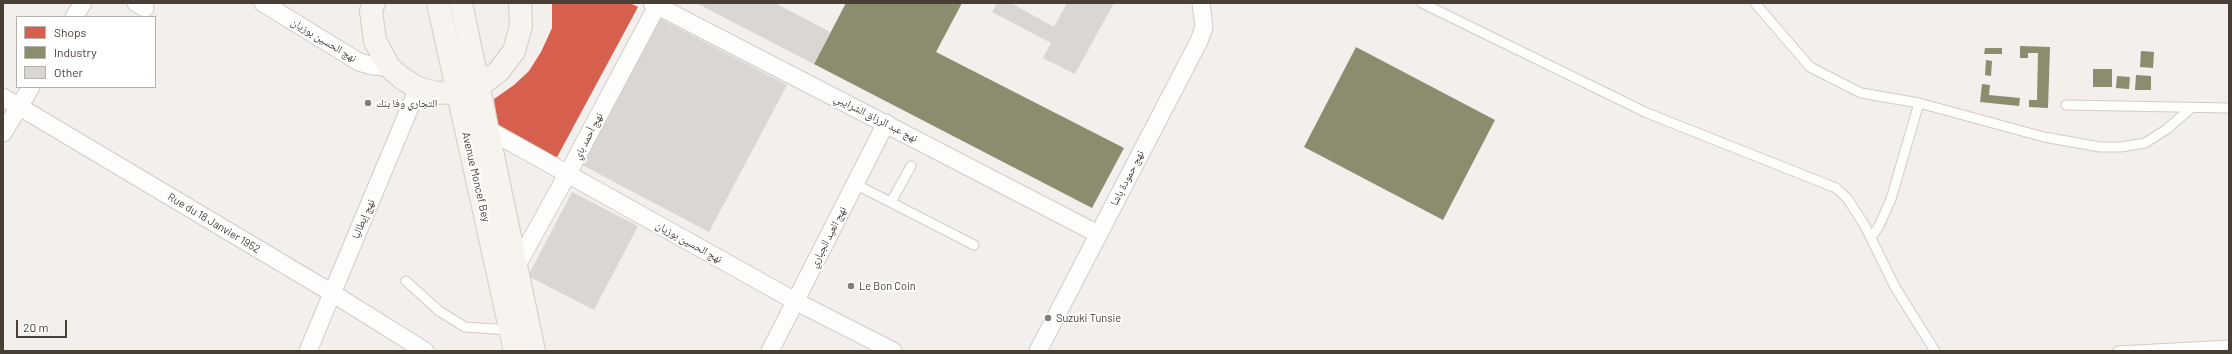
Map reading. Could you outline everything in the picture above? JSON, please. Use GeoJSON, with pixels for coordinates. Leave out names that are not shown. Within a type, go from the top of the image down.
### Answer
{"type":"FeatureCollection","features":[{"type":"Feature","properties":{"kind":"main road"},"geometry":{"type":"LineString","coordinates":[[374,3],[371,11],[375,41],[389,67],[403,79],[418,88],[438,93],[457,92],[479,86],[499,71],[514,51],[521,26],[520,3]]}},
{"type":"Feature","properties":{"kind":"main road","name":"Avenue Moncef Bey"},"geometry":{"type":"LineString","coordinates":[[438,3],[513,341]]}},
{"type":"Feature","properties":{"kind":"main road","name":"Avenue Moncef Bey"},"geometry":{"type":"LineString","coordinates":[[461,3],[534,351]]}},
{"type":"Feature","properties":{"kind":"street"},"geometry":{"type":"LineString","coordinates":[[75,16],[83,3]]}},
{"type":"Feature","properties":{"kind":"street","name":"نهج الحسين بوزيان"},"geometry":{"type":"LineString","coordinates":[[263,3],[359,62],[373,66],[389,67]]}},
{"type":"Feature","properties":{"kind":"street","name":"نهج حمودة باشا"},"geometry":{"type":"LineString","coordinates":[[1038,351],[1199,41],[1204,27],[1200,3]]}},
{"type":"Feature","properties":{"kind":"street","name":"نهج عبد الرزاق الشرايبي"},"geometry":{"type":"LineString","coordinates":[[655,4],[1098,234]]}},
{"type":"Feature","properties":{"kind":"street","name":"نهج أحمد باي"},"geometry":{"type":"LineString","coordinates":[[516,265],[567,176],[655,4]]}},
{"type":"Feature","properties":{"kind":"street"},"geometry":{"type":"LineString","coordinates":[[3,133],[30,88]]}},
{"type":"Feature","properties":{"kind":"street","name":"نهج إيطاليا"},"geometry":{"type":"LineString","coordinates":[[308,351],[418,88]]}},
{"type":"Feature","properties":{"kind":"street","name":"Rue du 18 Janvier 1952"},"geometry":{"type":"LineString","coordinates":[[3,97],[332,293],[425,351]]}},
{"type":"Feature","properties":{"kind":"street","name":"نهج العيد الجباري"},"geometry":{"type":"LineString","coordinates":[[770,351],[886,123]]}},
{"type":"Feature","properties":{"kind":"street","name":"نهج الحسين بوزيان"},"geometry":{"type":"LineString","coordinates":[[487,129],[567,176],[795,301],[893,351]]}},
{"type":"Feature","properties":{"kind":"lane"},"geometry":{"type":"LineString","coordinates":[[1422,3],[1647,113],[1836,188],[1847,198],[1871,238],[1895,287],[1935,351]]}},
{"type":"Feature","properties":{"kind":"lane"},"geometry":{"type":"LineString","coordinates":[[1755,3],[1810,67],[1861,93],[1919,103],[2044,137],[2100,146],[2121,147],[2145,143],[2167,129],[2191,108]]}},
{"type":"Feature","properties":{"kind":"lane"},"geometry":{"type":"LineString","coordinates":[[1871,238],[1879,226],[1892,199],[1919,103]]}},
{"type":"Feature","properties":{"kind":"lane"},"geometry":{"type":"LineString","coordinates":[[2066,105],[2229,108]]}},
{"type":"Feature","properties":{"kind":"lane"},"geometry":{"type":"LineString","coordinates":[[891,202],[911,166]]}},
{"type":"Feature","properties":{"kind":"lane"},"geometry":{"type":"LineString","coordinates":[[855,184],[974,245]]}},
{"type":"Feature","properties":{"kind":"lane"},"geometry":{"type":"LineString","coordinates":[[406,281],[439,311],[465,327],[513,341]]}},
{"type":"Feature","properties":{"kind":"lane"},"geometry":{"type":"LineString","coordinates":[[2118,351],[2229,345]]}},
{"type":"Feature","properties":{"kind":"building: Shops"},"geometry":{"type":"Polygon","coordinates":[[[552,3],[630,3],[638,7],[556,159],[498,125],[494,99],[514,85],[529,71],[541,52],[552,28],[552,3]]]}},
{"type":"Feature","properties":{"kind":"building: Industry"},"geometry":{"type":"Polygon","coordinates":[[[846,3],[962,3],[936,52],[1124,148],[1092,208],[814,64],[846,3]]]}},
{"type":"Feature","properties":{"kind":"building: Industry"},"geometry":{"type":"Polygon","coordinates":[[[2020,46],[2050,47],[2048,108],[2029,107],[2029,100],[2037,100],[2038,53],[2028,53],[2028,58],[2020,58],[2020,46]]]}},
{"type":"Feature","properties":{"kind":"building: Industry"},"geometry":{"type":"Polygon","coordinates":[[[1356,47],[1495,120],[1443,220],[1304,147],[1356,47]]]}},
{"type":"Feature","properties":{"kind":"building: Industry"},"geometry":{"type":"Polygon","coordinates":[[[1985,48],[2002,48],[2002,54],[1984,54],[1985,48]]]}},
{"type":"Feature","properties":{"kind":"building: Industry"},"geometry":{"type":"Polygon","coordinates":[[[2141,51],[2154,52],[2153,68],[2140,67],[2141,51]]]}},
{"type":"Feature","properties":{"kind":"building: Industry"},"geometry":{"type":"Polygon","coordinates":[[[1986,60],[1992,61],[1991,76],[1985,75],[1986,60]]]}},
{"type":"Feature","properties":{"kind":"building: Industry"},"geometry":{"type":"Polygon","coordinates":[[[2093,69],[2112,69],[2112,87],[2093,87],[2093,69]]]}},
{"type":"Feature","properties":{"kind":"building: Industry"},"geometry":{"type":"Polygon","coordinates":[[[2136,75],[2151,76],[2151,90],[2135,90],[2136,75]]]}},
{"type":"Feature","properties":{"kind":"building: Industry"},"geometry":{"type":"Polygon","coordinates":[[[2117,76],[2130,77],[2129,89],[2116,88],[2117,76]]]}},
{"type":"Feature","properties":{"kind":"building: Industry"},"geometry":{"type":"Polygon","coordinates":[[[1982,84],[1990,85],[1989,95],[2020,98],[2019,106],[1980,102],[1982,84]]]}},
{"type":"Feature","properties":{"kind":"building: Other"},"geometry":{"type":"Polygon","coordinates":[[[696,3],[775,3],[830,32],[814,64],[696,3]]]}},
{"type":"Feature","properties":{"kind":"building: Other"},"geometry":{"type":"Polygon","coordinates":[[[997,3],[1011,3],[1054,27],[1067,3],[1114,3],[1075,74],[1043,58],[1051,43],[992,12],[997,3]]]}},
{"type":"Feature","properties":{"kind":"building: Other"},"geometry":{"type":"Polygon","coordinates":[[[659,18],[787,85],[709,232],[582,165],[659,18]]]}},
{"type":"Feature","properties":{"kind":"building: Other"},"geometry":{"type":"Polygon","coordinates":[[[572,192],[638,226],[594,310],[528,276],[572,192]]]}},
{"type":"Feature","properties":{"kind":"place","name":"التجاري وفا بنك"},"geometry":{"type":"Point","coordinates":[368,103]}},
{"type":"Feature","properties":{"kind":"place","name":"Le Bon Coin"},"geometry":{"type":"Point","coordinates":[851,286]}},
{"type":"Feature","properties":{"kind":"place","name":"Suzuki Tunsie"},"geometry":{"type":"Point","coordinates":[1048,318]}}]}
